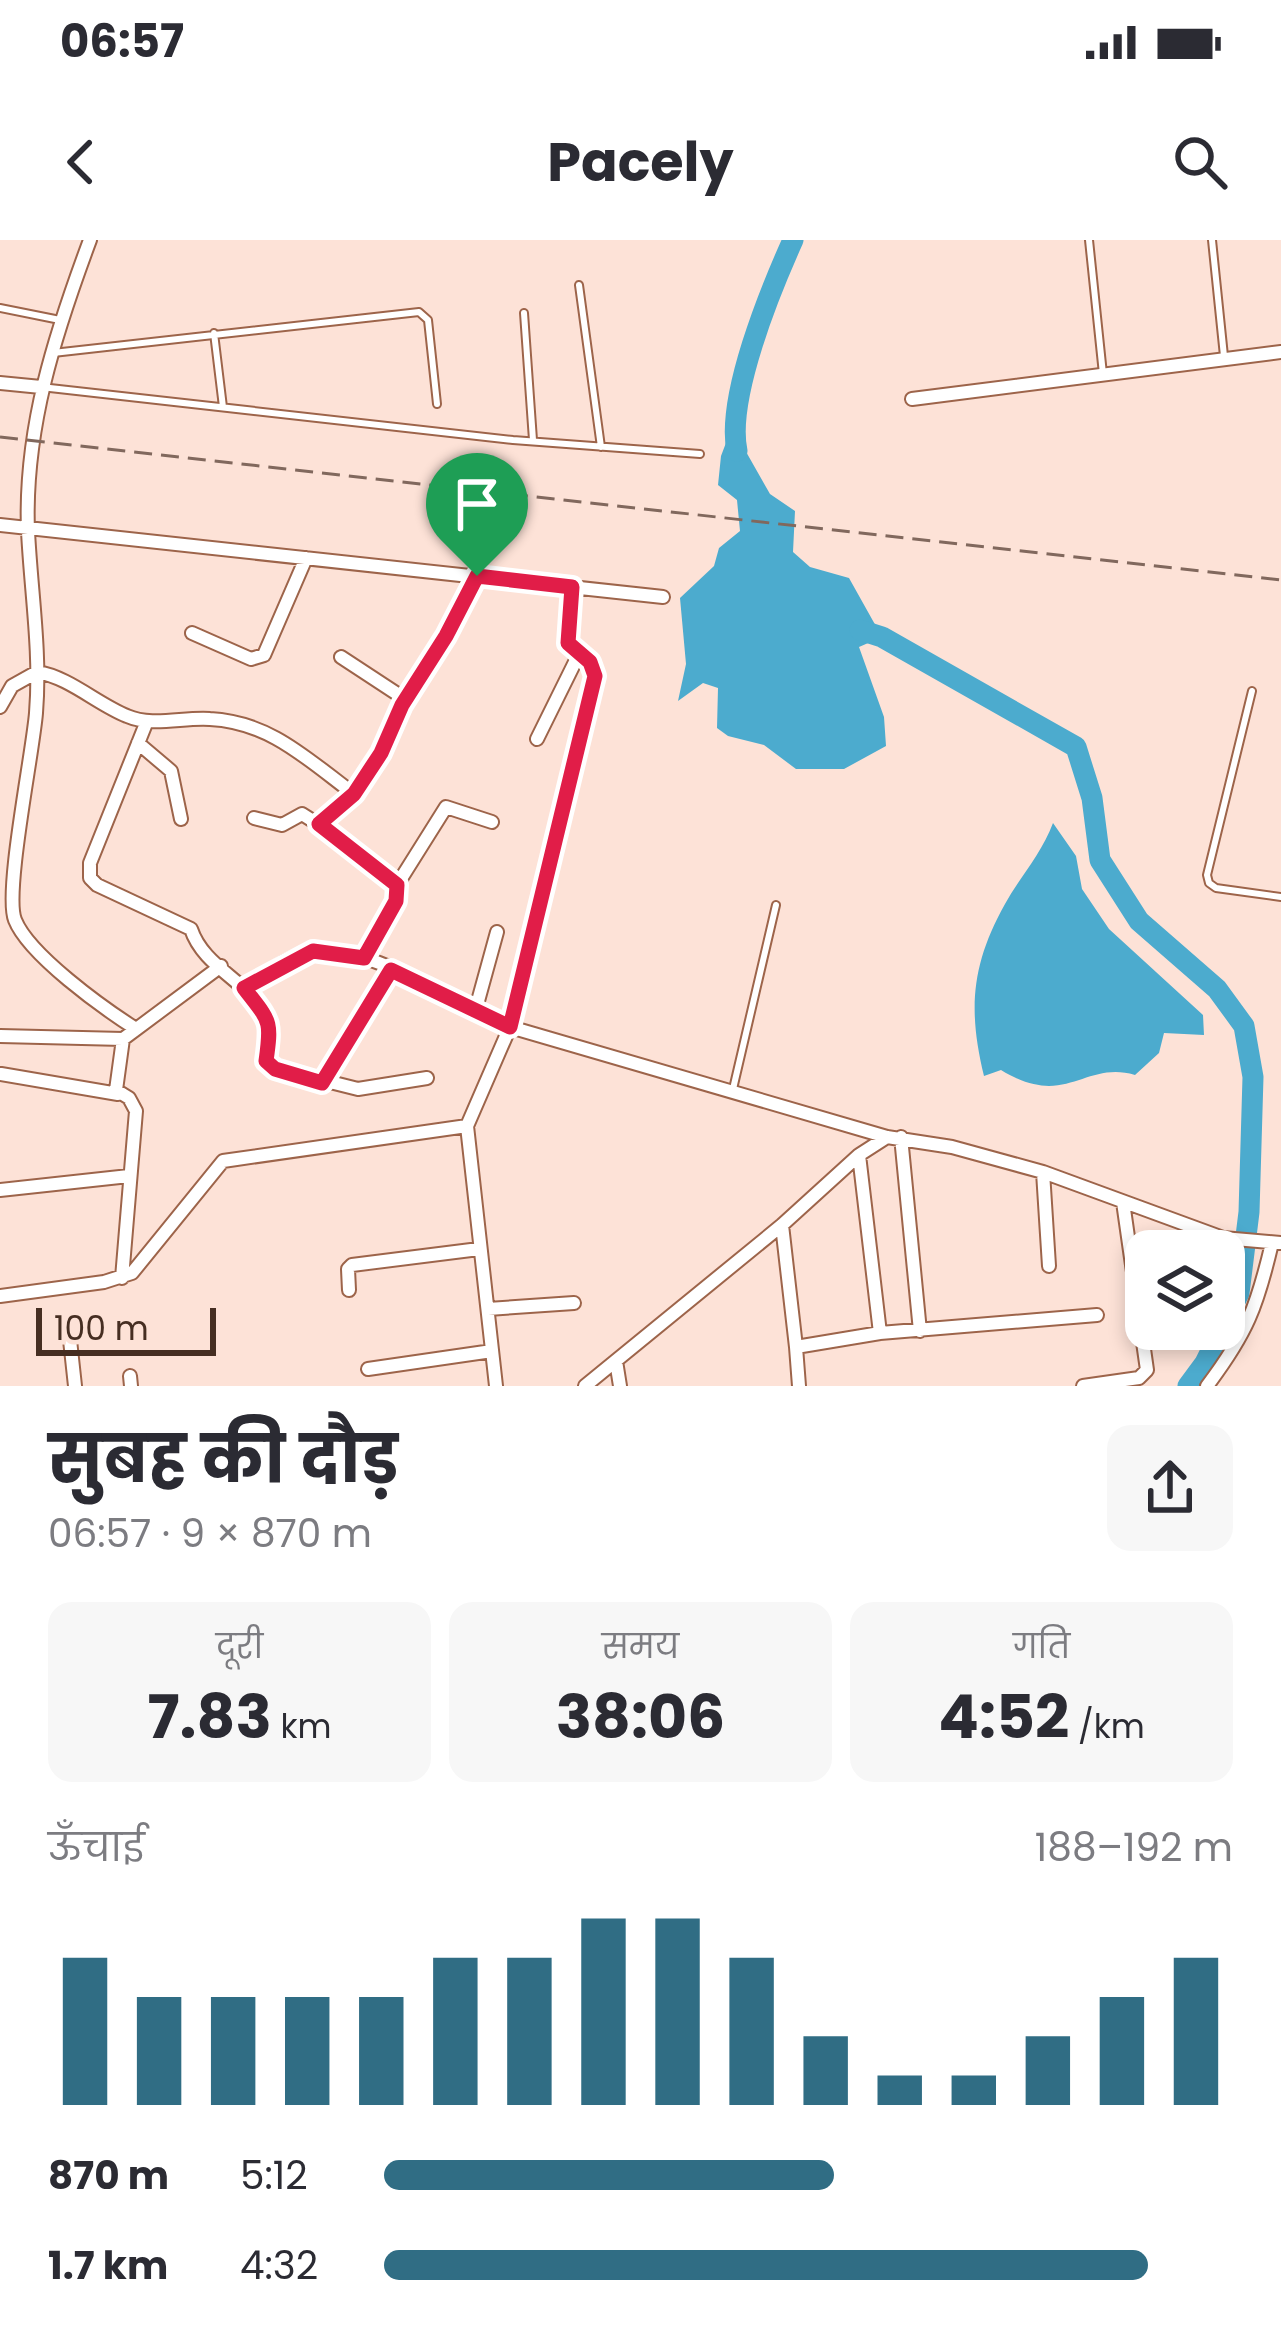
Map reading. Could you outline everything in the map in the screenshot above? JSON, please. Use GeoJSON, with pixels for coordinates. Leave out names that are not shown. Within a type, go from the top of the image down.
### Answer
{"type":"FeatureCollection","features":[{"type":"Feature","properties":{"kind":"street"},"geometry":{"type":"LineString","coordinates":[[90,240],[40,387],[39,416],[31,440],[28,528],[37,710],[6,909],[28,941],[92,999],[136,1029]]}},
{"type":"Feature","properties":{"kind":"street"},"geometry":{"type":"LineString","coordinates":[[912,399],[1281,352]]}},
{"type":"Feature","properties":{"kind":"street"},"geometry":{"type":"LineString","coordinates":[[0,382],[40,387]]}},
{"type":"Feature","properties":{"kind":"street"},"geometry":{"type":"LineString","coordinates":[[0,525],[663,597]]}},
{"type":"Feature","properties":{"kind":"street"},"geometry":{"type":"LineString","coordinates":[[192,633],[250,659],[264,656],[306,558]]}},
{"type":"Feature","properties":{"kind":"street"},"geometry":{"type":"LineString","coordinates":[[319,824],[354,794],[381,753],[405,699],[477,576]]}},
{"type":"Feature","properties":{"kind":"street"},"geometry":{"type":"LineString","coordinates":[[496,1386],[466,1126],[510,1027],[595,676],[595,668],[568,643],[572,587]]}},
{"type":"Feature","properties":{"kind":"street"},"geometry":{"type":"LineString","coordinates":[[537,739],[579,654]]}},
{"type":"Feature","properties":{"kind":"street"},"geometry":{"type":"LineString","coordinates":[[341,657],[405,699]]}},
{"type":"Feature","properties":{"kind":"street"},"geometry":{"type":"LineString","coordinates":[[0,707],[12,686],[37,672],[147,722],[214,719],[254,724],[354,794]]}},
{"type":"Feature","properties":{"kind":"street"},"geometry":{"type":"LineString","coordinates":[[147,722],[90,863],[90,878],[186,926],[269,1022],[267,1064],[358,1090],[427,1078]]}},
{"type":"Feature","properties":{"kind":"street"},"geometry":{"type":"LineString","coordinates":[[138,743],[171,771],[181,819]]}},
{"type":"Feature","properties":{"kind":"street"},"geometry":{"type":"LineString","coordinates":[[364,958],[396,901],[397,885],[446,807],[492,822]]}},
{"type":"Feature","properties":{"kind":"street"},"geometry":{"type":"LineString","coordinates":[[254,818],[282,825],[302,814],[397,885]]}},
{"type":"Feature","properties":{"kind":"street"},"geometry":{"type":"LineString","coordinates":[[475,1012],[497,932]]}},
{"type":"Feature","properties":{"kind":"street"},"geometry":{"type":"LineString","coordinates":[[244,988],[313,951],[364,958],[510,1027],[894,1137],[1043,1172],[1222,1238],[1271,1243],[1257,1308],[1207,1386]]}},
{"type":"Feature","properties":{"kind":"street"},"geometry":{"type":"LineString","coordinates":[[0,1036],[123,1039],[221,965]]}},
{"type":"Feature","properties":{"kind":"street"},"geometry":{"type":"LineString","coordinates":[[322,1083],[391,970]]}},
{"type":"Feature","properties":{"kind":"street"},"geometry":{"type":"LineString","coordinates":[[119,1094],[115,1085],[123,1039]]}},
{"type":"Feature","properties":{"kind":"street"},"geometry":{"type":"LineString","coordinates":[[2,1074],[130,1098],[136,1111],[122,1278]]}},
{"type":"Feature","properties":{"kind":"street"},"geometry":{"type":"LineString","coordinates":[[0,1296],[122,1278],[140,1265],[224,1161],[466,1126]]}},
{"type":"Feature","properties":{"kind":"street"},"geometry":{"type":"LineString","coordinates":[[585,1386],[782,1226],[859,1155],[894,1137]]}},
{"type":"Feature","properties":{"kind":"street"},"geometry":{"type":"LineString","coordinates":[[894,1137],[920,1331]]}},
{"type":"Feature","properties":{"kind":"street"},"geometry":{"type":"LineString","coordinates":[[859,1155],[880,1333]]}},
{"type":"Feature","properties":{"kind":"street"},"geometry":{"type":"LineString","coordinates":[[1043,1172],[1049,1266]]}},
{"type":"Feature","properties":{"kind":"street"},"geometry":{"type":"LineString","coordinates":[[0,1190],[129,1176]]}},
{"type":"Feature","properties":{"kind":"street"},"geometry":{"type":"LineString","coordinates":[[1083,1386],[1138,1378],[1147,1370],[1123,1202]]}},
{"type":"Feature","properties":{"kind":"street"},"geometry":{"type":"LineString","coordinates":[[782,1226],[799,1386]]}},
{"type":"Feature","properties":{"kind":"street"},"geometry":{"type":"LineString","coordinates":[[349,1290],[347,1271],[352,1265],[479,1249]]}},
{"type":"Feature","properties":{"kind":"street"},"geometry":{"type":"LineString","coordinates":[[488,1310],[574,1303]]}},
{"type":"Feature","properties":{"kind":"street"},"geometry":{"type":"LineString","coordinates":[[796,1347],[880,1333],[1097,1315]]}},
{"type":"Feature","properties":{"kind":"street"},"geometry":{"type":"LineString","coordinates":[[70,1340],[75,1386]]}},
{"type":"Feature","properties":{"kind":"street"},"geometry":{"type":"LineString","coordinates":[[368,1369],[491,1352]]}},
{"type":"Feature","properties":{"kind":"street"},"geometry":{"type":"LineString","coordinates":[[616,1361],[620,1386]]}},
{"type":"Feature","properties":{"kind":"lane"},"geometry":{"type":"LineString","coordinates":[[1088,240],[1103,374]]}},
{"type":"Feature","properties":{"kind":"lane"},"geometry":{"type":"LineString","coordinates":[[1212,240],[1225,359]]}},
{"type":"Feature","properties":{"kind":"lane"},"geometry":{"type":"LineString","coordinates":[[579,285],[601,447]]}},
{"type":"Feature","properties":{"kind":"lane"},"geometry":{"type":"LineString","coordinates":[[0,308],[60,320]]}},
{"type":"Feature","properties":{"kind":"lane"},"geometry":{"type":"LineString","coordinates":[[53,353],[419,312],[428,320],[437,404]]}},
{"type":"Feature","properties":{"kind":"lane"},"geometry":{"type":"LineString","coordinates":[[524,313],[533,440]]}},
{"type":"Feature","properties":{"kind":"lane"},"geometry":{"type":"LineString","coordinates":[[214,333],[223,407]]}},
{"type":"Feature","properties":{"kind":"lane"},"geometry":{"type":"LineString","coordinates":[[40,387],[700,454]]}},
{"type":"Feature","properties":{"kind":"lane"},"geometry":{"type":"LineString","coordinates":[[1252,691],[1207,875],[1216,888],[1281,897]]}},
{"type":"Feature","properties":{"kind":"lane"},"geometry":{"type":"LineString","coordinates":[[732,1090],[776,905]]}},
{"type":"Feature","properties":{"kind":"water"},"geometry":{"type":"Polygon","coordinates":[[[732,427],[770,494],[795,511],[793,552],[810,567],[849,578],[882,637],[859,647],[884,717],[886,746],[844,769],[796,769],[764,745],[728,736],[717,728],[718,688],[703,683],[678,701],[686,664],[680,598],[714,566],[719,548],[740,531],[737,500],[718,485],[721,456],[732,427]]]}},
{"type":"Feature","properties":{"kind":"water"},"geometry":{"type":"Polygon","coordinates":[[[1053,823],[1076,856],[1082,889],[1109,929],[1203,1015],[1204,1035],[1164,1033],[1159,1053],[1135,1075],[1117,1072],[1042,1086],[1001,1070],[984,1076],[975,1009],[979,968],[994,926],[1053,823]]]}},
{"type":"Feature","properties":{"kind":"waterway"},"geometry":{"type":"LineString","coordinates":[[737,451],[735,429],[744,374],[793,240]]}},
{"type":"Feature","properties":{"kind":"waterway"},"geometry":{"type":"LineString","coordinates":[[860,630],[882,637],[1076,747],[1092,798],[1100,860],[1139,921],[1217,989],[1244,1026],[1253,1077],[1245,1244]]}},
{"type":"Feature","properties":{"kind":"waterway"},"geometry":{"type":"LineString","coordinates":[[1188,1386],[1212,1350]]}},
{"type":"Feature","properties":{"kind":"railway"},"geometry":{"type":"LineString","coordinates":[[0,437],[1281,580]]}},
{"type":"Feature","properties":{"kind":"route"},"geometry":{"type":"LineString","coordinates":[[477,576],[572,587],[568,643],[595,668],[570,794],[510,1027],[391,970],[322,1083],[270,1067],[265,1058],[271,1037],[269,1022],[244,988],[313,951],[364,958],[396,901],[397,885],[319,824],[354,794],[381,753],[402,705],[477,576]]}}]}
